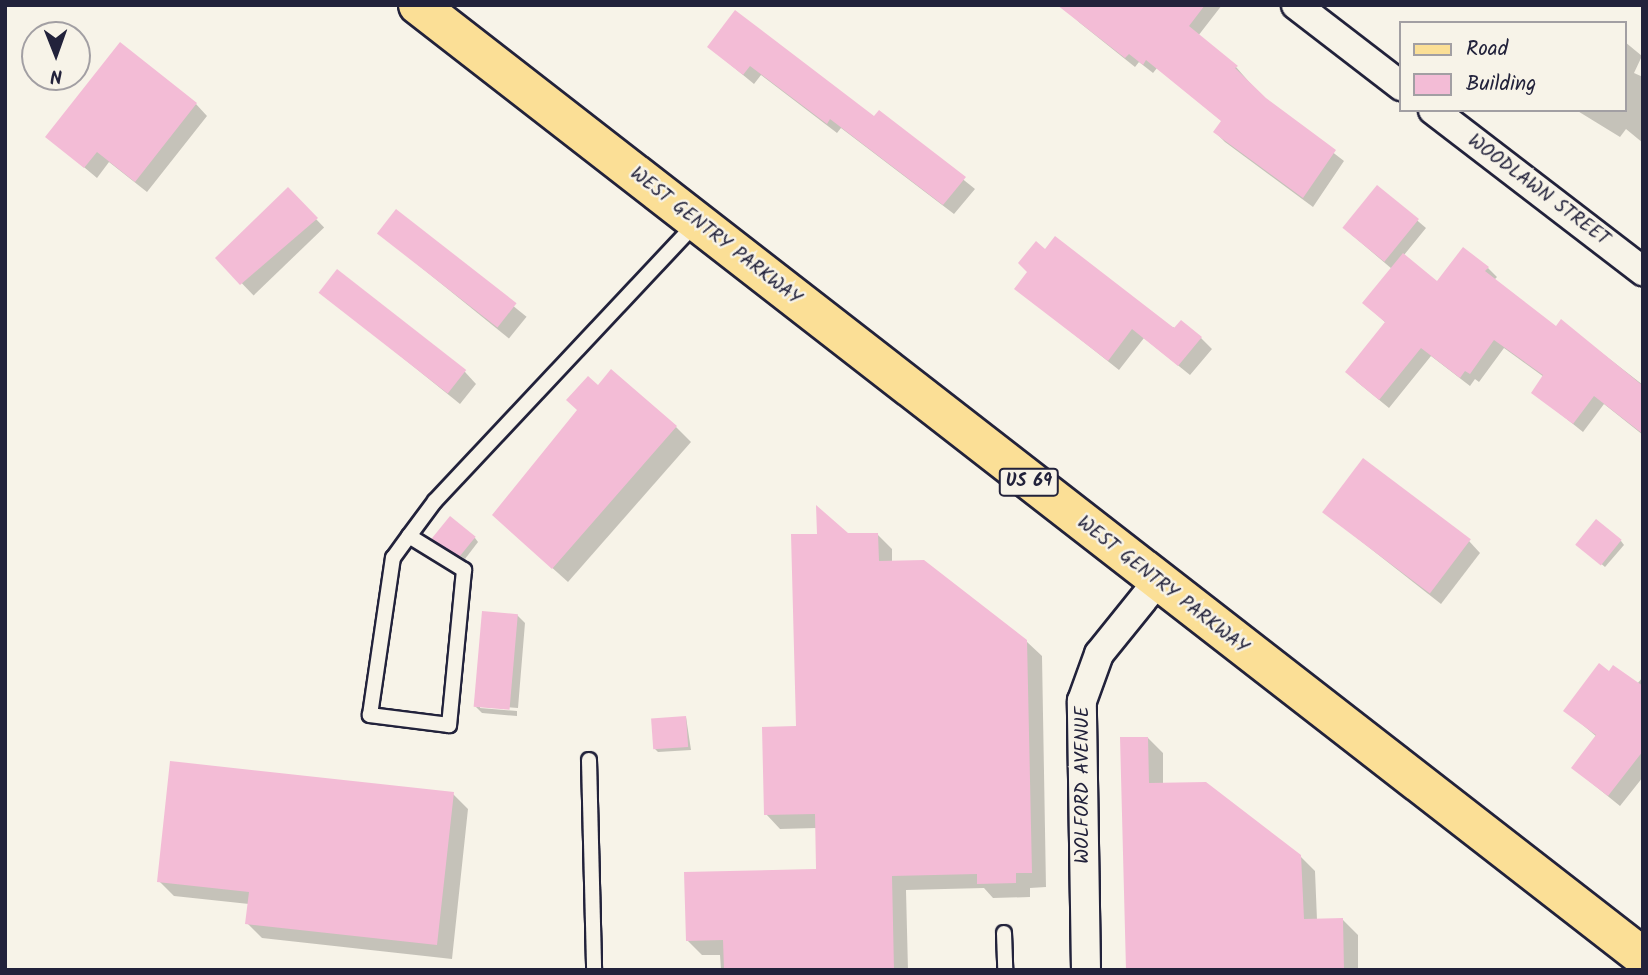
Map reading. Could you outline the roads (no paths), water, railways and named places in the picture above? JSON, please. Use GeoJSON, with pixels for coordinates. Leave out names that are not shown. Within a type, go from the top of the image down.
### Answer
{"type":"FeatureCollection","features":[{"type":"Feature","properties":{"kind":"main road","name":"WEST GENTRY PARKWAY"},"geometry":{"type":"LineString","coordinates":[[418,5],[1157,582],[1643,957]]}},
{"type":"Feature","properties":{"kind":"street"},"geometry":{"type":"LineString","coordinates":[[1296,5],[1400,85]]}},
{"type":"Feature","properties":{"kind":"street","name":"WOODLAWN STREET"},"geometry":{"type":"LineString","coordinates":[[1436,112],[1643,271]]}},
{"type":"Feature","properties":{"kind":"street","name":"WOLFORD AVENUE"},"geometry":{"type":"LineString","coordinates":[[1086,970],[1082,701],[1099,654],[1157,582]]}},
{"type":"Feature","properties":{"kind":"lane"},"geometry":{"type":"LineString","coordinates":[[409,536],[464,570],[449,725],[370,715],[393,558],[409,536],[435,501],[696,222]]}},
{"type":"Feature","properties":{"kind":"lane"},"geometry":{"type":"LineString","coordinates":[[589,760],[594,970]]}},
{"type":"Feature","properties":{"kind":"lane"},"geometry":{"type":"LineString","coordinates":[[1004,933],[1006,970]]}}]}
